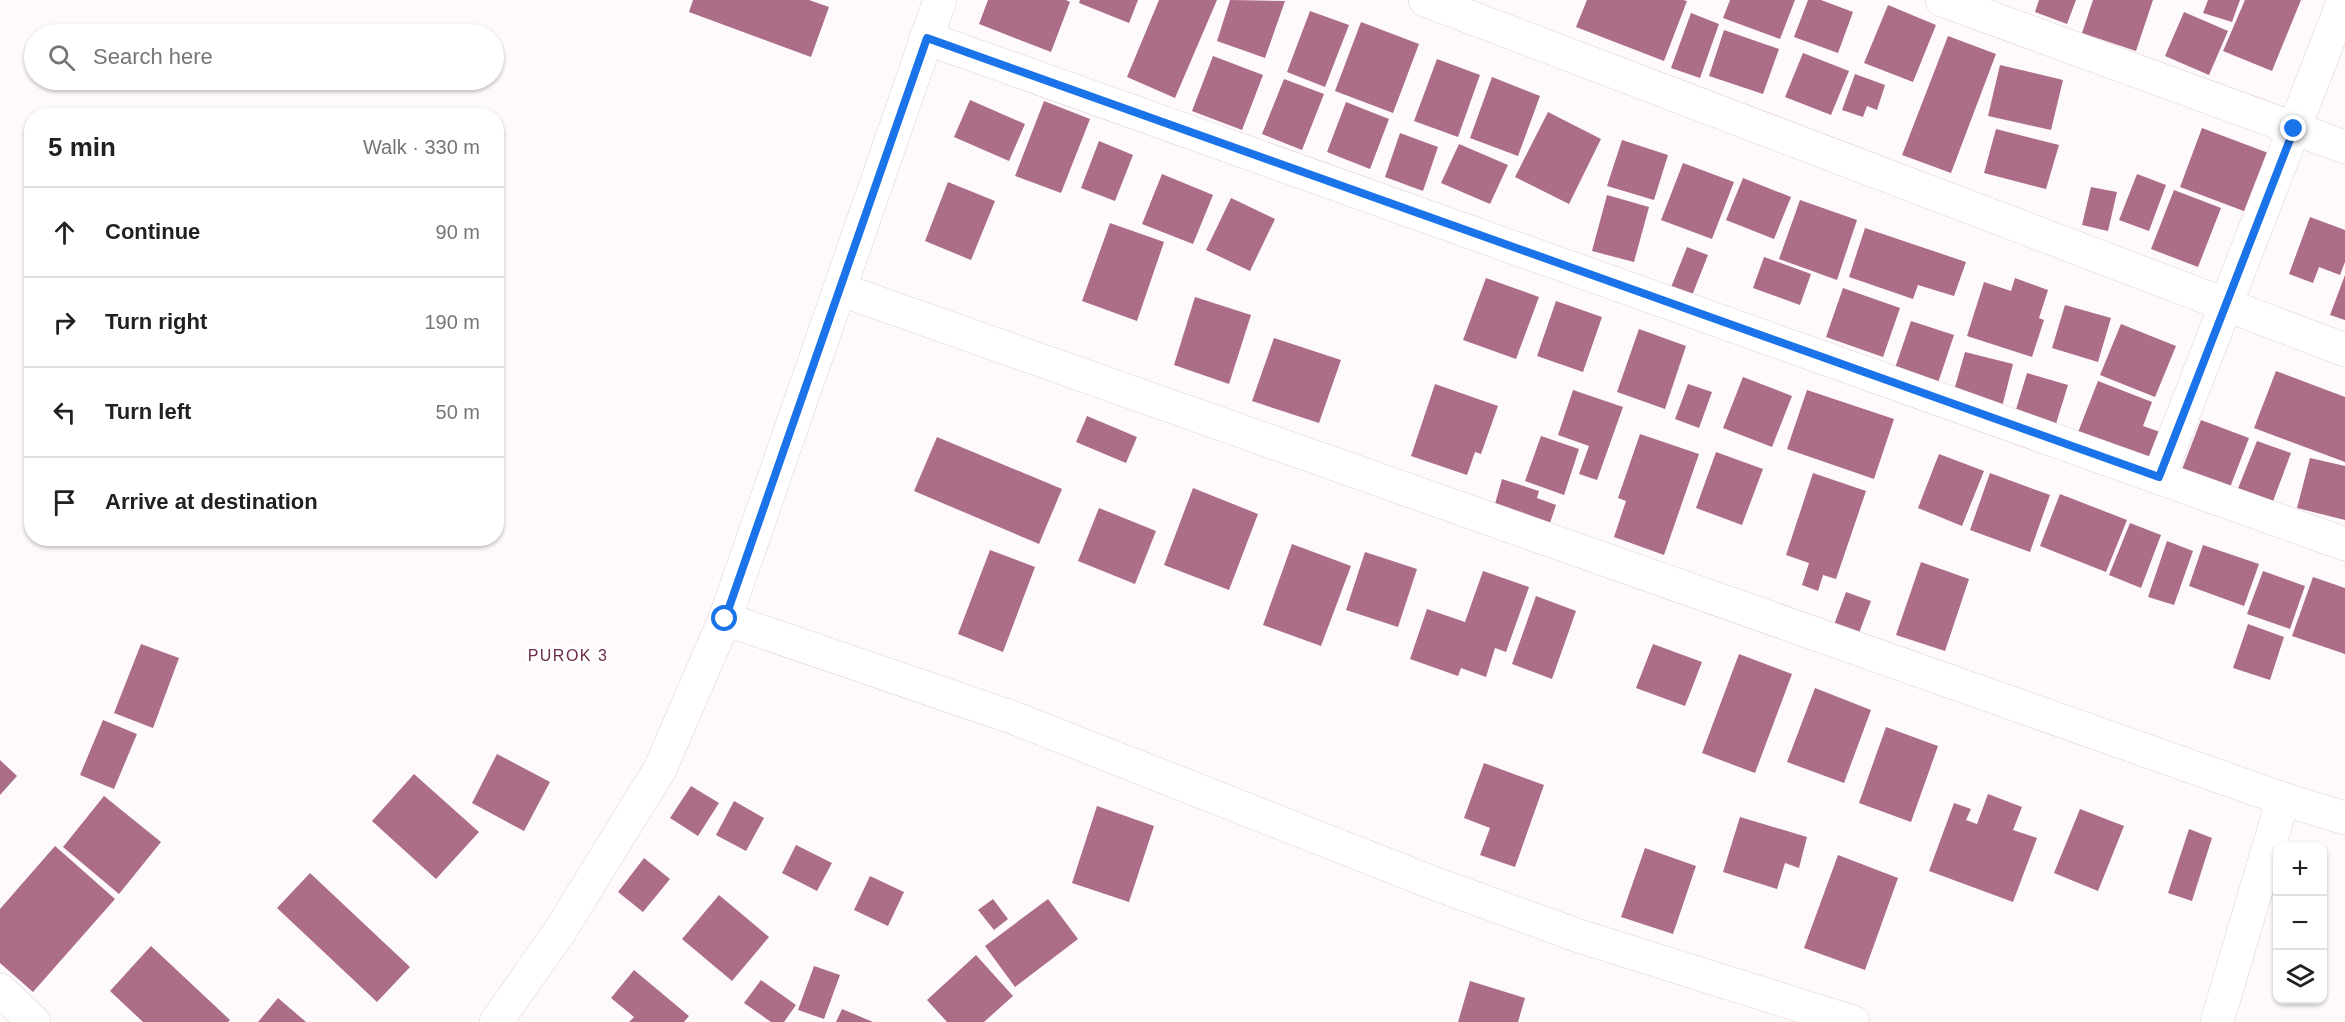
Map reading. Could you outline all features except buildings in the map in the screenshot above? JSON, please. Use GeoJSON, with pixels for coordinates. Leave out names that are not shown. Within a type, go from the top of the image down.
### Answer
{"type":"FeatureCollection","features":[{"type":"Feature","properties":{"kind":"street"},"geometry":{"type":"LineString","coordinates":[[511,1016],[560,931],[660,769],[725,619],[940,0]]}},
{"type":"Feature","properties":{"kind":"street"},"geometry":{"type":"LineString","coordinates":[[1425,0],[2345,350]]}},
{"type":"Feature","properties":{"kind":"street"},"geometry":{"type":"LineString","coordinates":[[1942,0],[2345,147]]}},
{"type":"Feature","properties":{"kind":"street"},"geometry":{"type":"LineString","coordinates":[[2159,477],[2344,0]]}},
{"type":"Feature","properties":{"kind":"street"},"geometry":{"type":"LineString","coordinates":[[927,38],[2345,544]]}},
{"type":"Feature","properties":{"kind":"street"},"geometry":{"type":"LineString","coordinates":[[839,289],[2283,799],[2345,818]]}},
{"type":"Feature","properties":{"kind":"street"},"geometry":{"type":"LineString","coordinates":[[725,619],[1014,718],[1436,884],[1579,936],[1853,1022]]}},
{"type":"Feature","properties":{"kind":"street"},"geometry":{"type":"LineString","coordinates":[[2217,1022],[2283,799]]}},
{"type":"Feature","properties":{"kind":"street"},"geometry":{"type":"LineString","coordinates":[[0,990],[34,1022]]}},
{"type":"Feature","properties":{"kind":"district","name":"PUROK 3"},"geometry":{"type":"Point","coordinates":[568,655]}},
{"type":"Feature","properties":{"kind":"route"},"geometry":{"type":"LineString","coordinates":[[725,619],[927,38],[2159,477],[2294,129]]}}]}
